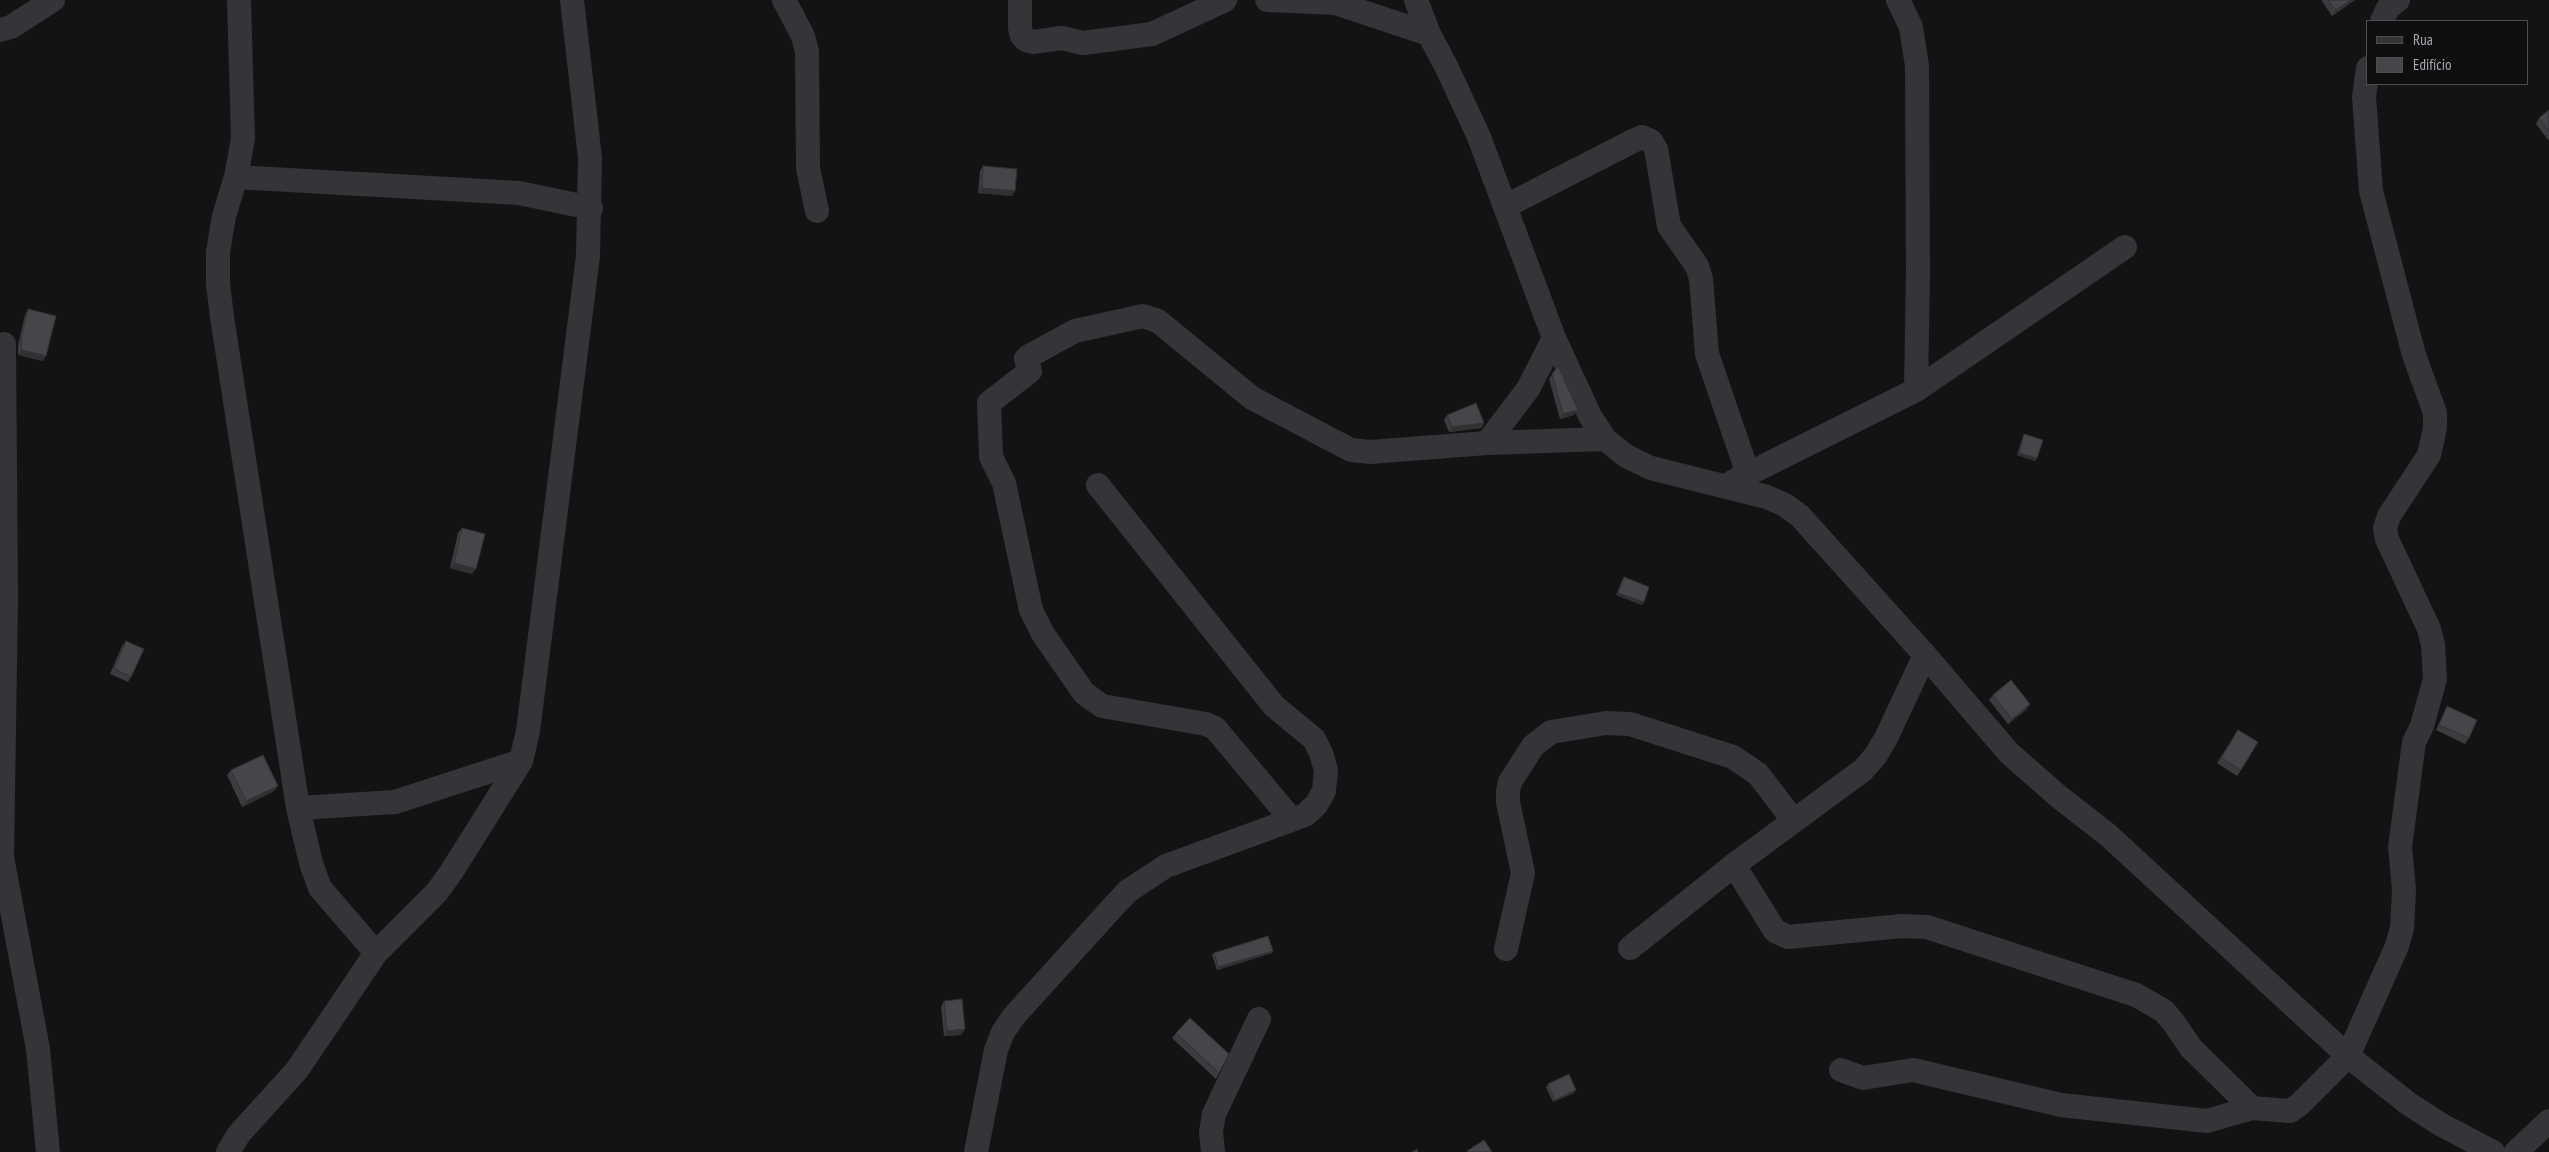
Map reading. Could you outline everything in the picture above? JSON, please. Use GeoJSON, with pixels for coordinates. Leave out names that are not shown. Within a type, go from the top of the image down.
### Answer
{"type":"FeatureCollection","features":[{"type":"Feature","properties":{"kind":"street"},"geometry":{"type":"LineString","coordinates":[[0,30],[10,27],[53,0]]}},
{"type":"Feature","properties":{"kind":"street"},"geometry":{"type":"LineString","coordinates":[[239,0],[243,139],[236,176],[224,216],[218,252],[218,284],[298,808],[311,863],[320,888],[376,953]]}},
{"type":"Feature","properties":{"kind":"street"},"geometry":{"type":"LineString","coordinates":[[228,1152],[239,1134],[297,1070],[376,953],[437,892],[521,761],[528,731],[585,284],[591,208],[590,158],[572,0]]}},
{"type":"Feature","properties":{"kind":"street"},"geometry":{"type":"LineString","coordinates":[[784,0],[803,36],[807,52],[808,168],[817,211]]}},
{"type":"Feature","properties":{"kind":"street"},"geometry":{"type":"LineString","coordinates":[[1020,0],[1020,28],[1026,40],[1033,42],[1062,38],[1083,44],[1152,34],[1225,0]]}},
{"type":"Feature","properties":{"kind":"street"},"geometry":{"type":"LineString","coordinates":[[1267,0],[1336,3],[1429,34]]}},
{"type":"Feature","properties":{"kind":"street"},"geometry":{"type":"LineString","coordinates":[[1416,0],[1429,34],[1462,98],[1506,206],[1554,338],[1590,416],[1605,439],[1626,456],[1651,468],[1767,496],[1785,505],[1800,516],[1925,655],[2009,753],[2058,796],[2108,835],[2348,1056],[2409,1104],[2440,1124],[2493,1152]]}},
{"type":"Feature","properties":{"kind":"street"},"geometry":{"type":"LineString","coordinates":[[1898,0],[1911,27],[1917,74],[1916,390]]}},
{"type":"Feature","properties":{"kind":"street"},"geometry":{"type":"LineString","coordinates":[[2382,20],[2388,8],[2398,0]]}},
{"type":"Feature","properties":{"kind":"street"},"geometry":{"type":"LineString","coordinates":[[1841,1070],[1863,1078],[1913,1070],[2061,1105],[2207,1121],[2252,1108],[2290,1110],[2299,1106],[2348,1056],[2397,946],[2402,928],[2404,890],[2400,847],[2414,742],[2422,726],[2434,679],[2434,652],[2429,629],[2387,539],[2385,528],[2389,516],[2428,455],[2436,428],[2435,413],[2414,355],[2371,191],[2364,97],[2366,82]]}},
{"type":"Feature","properties":{"kind":"street"},"geometry":{"type":"LineString","coordinates":[[1506,206],[1633,141],[1642,137],[1651,141],[1656,149],[1669,226],[1697,266],[1701,279],[1706,354],[1748,474]]}},
{"type":"Feature","properties":{"kind":"street"},"geometry":{"type":"LineString","coordinates":[[236,176],[519,193],[591,208]]}},
{"type":"Feature","properties":{"kind":"street"},"geometry":{"type":"LineString","coordinates":[[1724,487],[1916,390],[2125,247]]}},
{"type":"Feature","properties":{"kind":"street"},"geometry":{"type":"LineString","coordinates":[[1292,820],[1216,728],[1206,724],[1102,706],[1084,693],[1043,634],[1031,610],[1004,483],[991,457],[988,403],[1030,371],[1026,360],[1029,356],[1075,331],[1143,316],[1158,321],[1252,398],[1343,448],[1370,452],[1486,443],[1605,439]]}},
{"type":"Feature","properties":{"kind":"street"},"geometry":{"type":"LineString","coordinates":[[1486,443],[1528,389],[1554,338]]}},
{"type":"Feature","properties":{"kind":"street"},"geometry":{"type":"LineString","coordinates":[[4,344],[2,546],[6,599],[2,857],[38,1049],[48,1152]]}},
{"type":"Feature","properties":{"kind":"street"},"geometry":{"type":"LineString","coordinates":[[976,1152],[996,1050],[1003,1032],[1014,1016],[1128,891],[1166,866],[1305,815],[1316,805],[1324,791],[1326,770],[1322,753],[1314,740],[1274,706],[1098,485]]}},
{"type":"Feature","properties":{"kind":"street"},"geometry":{"type":"LineString","coordinates":[[1630,948],[1734,865],[1863,770],[1876,756],[1925,655]]}},
{"type":"Feature","properties":{"kind":"street"},"geometry":{"type":"LineString","coordinates":[[1506,949],[1523,873],[1508,802],[1508,791],[1510,782],[1533,746],[1551,732],[1606,723],[1630,724],[1733,757],[1758,774],[1794,821]]}},
{"type":"Feature","properties":{"kind":"street"},"geometry":{"type":"LineString","coordinates":[[298,808],[395,802],[521,761]]}},
{"type":"Feature","properties":{"kind":"street"},"geometry":{"type":"LineString","coordinates":[[1734,865],[1775,931],[1788,937],[1902,926],[1928,927],[2136,995],[2164,1011],[2191,1048],[2252,1108]]}},
{"type":"Feature","properties":{"kind":"street"},"geometry":{"type":"LineString","coordinates":[[1213,1152],[1211,1132],[1214,1114],[1259,1020]]}},
{"type":"Feature","properties":{"kind":"street"},"geometry":{"type":"LineString","coordinates":[[2516,1152],[2549,1121]]}},
{"type":"Feature","properties":{"kind":"building"},"geometry":{"type":"Polygon","coordinates":[[[2328,0],[2351,0],[2336,10],[2328,0]]]}},
{"type":"Feature","properties":{"kind":"building"},"geometry":{"type":"Polygon","coordinates":[[[2549,110],[2549,131],[2539,118],[2549,110]]]}},
{"type":"Feature","properties":{"kind":"building"},"geometry":{"type":"Polygon","coordinates":[[[983,166],[1017,169],[1015,191],[982,188],[983,166]]]}},
{"type":"Feature","properties":{"kind":"building"},"geometry":{"type":"Polygon","coordinates":[[[28,309],[56,316],[46,356],[22,350],[21,339],[28,309]]]}},
{"type":"Feature","properties":{"kind":"building"},"geometry":{"type":"Polygon","coordinates":[[[1558,366],[1578,410],[1563,414],[1552,374],[1558,366]]]}},
{"type":"Feature","properties":{"kind":"building"},"geometry":{"type":"Polygon","coordinates":[[[1476,403],[1484,423],[1452,427],[1447,415],[1476,403]]]}},
{"type":"Feature","properties":{"kind":"building"},"geometry":{"type":"Polygon","coordinates":[[[2024,434],[2043,440],[2037,458],[2019,453],[2024,434]]]}},
{"type":"Feature","properties":{"kind":"building"},"geometry":{"type":"Polygon","coordinates":[[[462,528],[485,534],[476,569],[454,563],[462,528]]]}},
{"type":"Feature","properties":{"kind":"building"},"geometry":{"type":"Polygon","coordinates":[[[1624,577],[1649,587],[1644,602],[1618,593],[1624,577]]]}},
{"type":"Feature","properties":{"kind":"building"},"geometry":{"type":"Polygon","coordinates":[[[126,641],[144,649],[131,677],[114,669],[126,641]]]}},
{"type":"Feature","properties":{"kind":"building"},"geometry":{"type":"Polygon","coordinates":[[[2011,680],[2030,704],[2012,719],[1993,695],[2011,680]]]}},
{"type":"Feature","properties":{"kind":"building"},"geometry":{"type":"Polygon","coordinates":[[[2447,706],[2477,720],[2469,738],[2439,725],[2447,706]]]}},
{"type":"Feature","properties":{"kind":"building"},"geometry":{"type":"Polygon","coordinates":[[[2238,730],[2258,742],[2241,770],[2221,758],[2238,730]]]}},
{"type":"Feature","properties":{"kind":"building"},"geometry":{"type":"Polygon","coordinates":[[[263,755],[278,786],[246,801],[231,770],[263,755]]]}},
{"type":"Feature","properties":{"kind":"building"},"geometry":{"type":"Polygon","coordinates":[[[1268,936],[1273,951],[1218,967],[1214,953],[1268,936]]]}},
{"type":"Feature","properties":{"kind":"building"},"geometry":{"type":"Polygon","coordinates":[[[962,999],[965,1029],[947,1031],[944,1001],[962,999]]]}},
{"type":"Feature","properties":{"kind":"building"},"geometry":{"type":"Polygon","coordinates":[[[1190,1018],[1229,1054],[1219,1073],[1176,1033],[1190,1018]]]}},
{"type":"Feature","properties":{"kind":"building"},"geometry":{"type":"Polygon","coordinates":[[[1569,1074],[1576,1090],[1555,1100],[1548,1084],[1569,1074]]]}},
{"type":"Feature","properties":{"kind":"building"},"geometry":{"type":"Polygon","coordinates":[[[1484,1140],[1492,1152],[1467,1151],[1484,1140]]]}}]}
